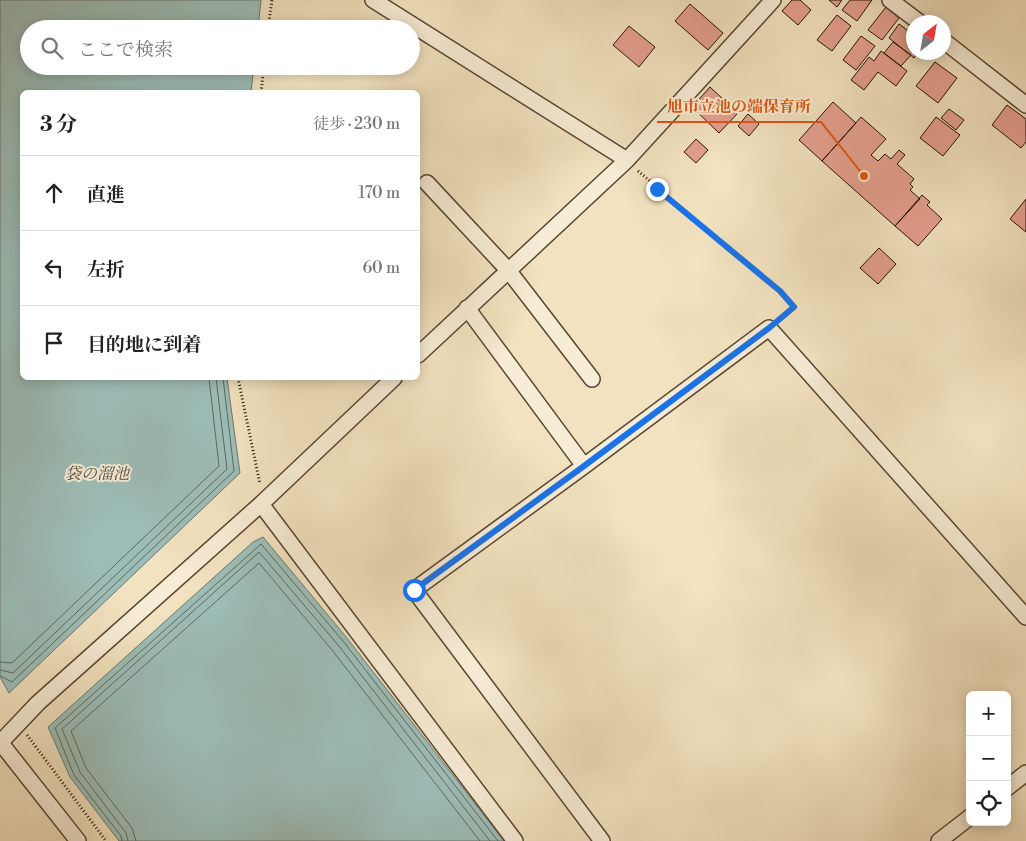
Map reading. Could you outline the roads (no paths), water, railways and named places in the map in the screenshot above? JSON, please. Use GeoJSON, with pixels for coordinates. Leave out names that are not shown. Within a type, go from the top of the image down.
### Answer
{"type":"FeatureCollection","features":[{"type":"Feature","properties":{"kind":"street"},"geometry":{"type":"LineString","coordinates":[[373,0],[405,20]]}},
{"type":"Feature","properties":{"kind":"street"},"geometry":{"type":"LineString","coordinates":[[420,353],[627,160],[773,0]]}},
{"type":"Feature","properties":{"kind":"street"},"geometry":{"type":"LineString","coordinates":[[890,0],[910,15]]}},
{"type":"Feature","properties":{"kind":"street"},"geometry":{"type":"LineString","coordinates":[[420,30],[627,160]]}},
{"type":"Feature","properties":{"kind":"street"},"geometry":{"type":"LineString","coordinates":[[951,46],[1026,105]]}},
{"type":"Feature","properties":{"kind":"street"},"geometry":{"type":"LineString","coordinates":[[427,183],[508,270],[592,379]]}},
{"type":"Feature","properties":{"kind":"street"},"geometry":{"type":"LineString","coordinates":[[468,308],[584,466]]}},
{"type":"Feature","properties":{"kind":"street"},"geometry":{"type":"LineString","coordinates":[[602,841],[414,590],[769,328],[1026,617]]}},
{"type":"Feature","properties":{"kind":"street"},"geometry":{"type":"LineString","coordinates":[[78,841],[0,742],[38,703],[261,504],[392,380]]}},
{"type":"Feature","properties":{"kind":"street"},"geometry":{"type":"LineString","coordinates":[[261,504],[515,841]]}},
{"type":"Feature","properties":{"kind":"street"},"geometry":{"type":"LineString","coordinates":[[1011,785],[1026,773]]}},
{"type":"Feature","properties":{"kind":"street"},"geometry":{"type":"LineString","coordinates":[[939,841],[966,820]]}},
{"type":"Feature","properties":{"kind":"water","name":"袋の溜池"},"geometry":{"type":"Polygon","coordinates":[[[0,0],[261,0],[259,20],[20,20],[20,75],[253,75],[251,90],[20,90],[20,380],[227,380],[240,473],[9,693],[0,677],[0,0]]]}},
{"type":"Feature","properties":{"kind":"water"},"geometry":{"type":"Polygon","coordinates":[[[263,537],[347,638],[504,841],[119,841],[70,777],[48,727],[253,542],[263,537]]]}},
{"type":"Feature","properties":{"kind":"place","name":"旭市立池の端保育所"},"geometry":{"type":"Point","coordinates":[864,176]}}]}
